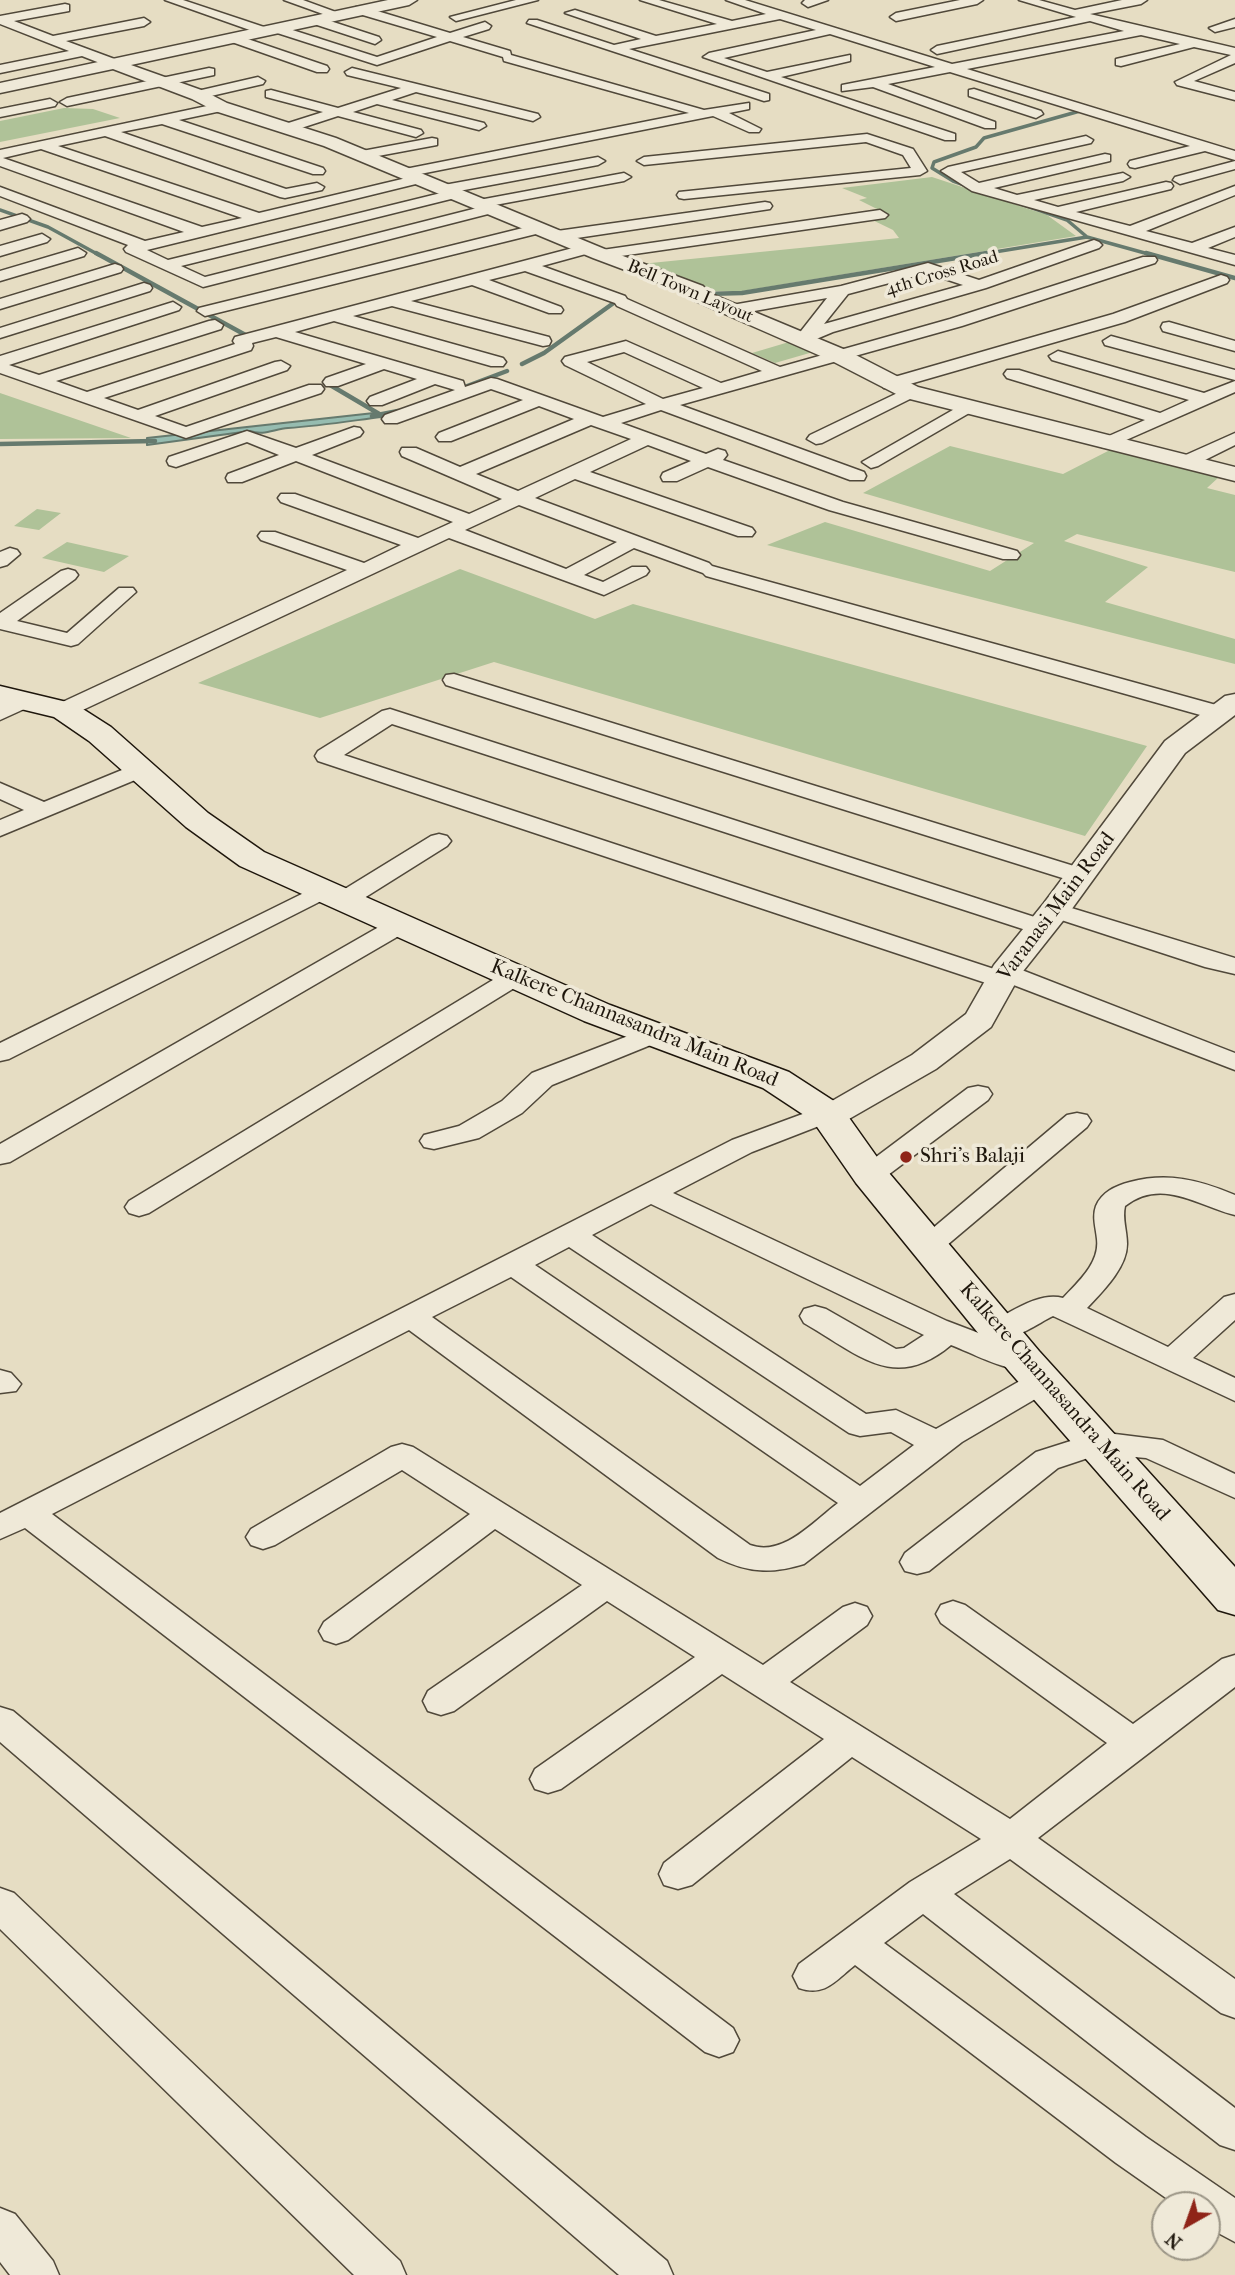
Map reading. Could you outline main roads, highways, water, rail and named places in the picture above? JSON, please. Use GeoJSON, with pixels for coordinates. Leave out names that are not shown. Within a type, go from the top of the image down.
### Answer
{"type":"FeatureCollection","features":[{"type":"Feature","properties":{"kind":"main road","name":"Kalkere Channasandra Main Road"},"geometry":{"type":"LineString","coordinates":[[8,703],[64,710],[100,734],[197,820],[252,859],[597,1013],[776,1080],[829,1114],[870,1175],[1022,1357],[1235,1598]]}},
{"type":"Feature","properties":{"kind":"water"},"geometry":{"type":"Polygon","coordinates":[[[374,413],[381,417],[147,445],[147,438],[374,413]]]}},
{"type":"Feature","properties":{"kind":"waterway"},"geometry":{"type":"LineString","coordinates":[[970,187],[953,181],[932,168],[934,162],[976,147],[984,138],[1080,111]]}},
{"type":"Feature","properties":{"kind":"waterway"},"geometry":{"type":"LineString","coordinates":[[1021,204],[1067,220],[1087,237]]}},
{"type":"Feature","properties":{"kind":"waterway"},"geometry":{"type":"LineString","coordinates":[[0,210],[48,227],[99,255]]}},
{"type":"Feature","properties":{"kind":"waterway"},"geometry":{"type":"LineString","coordinates":[[976,255],[1087,237]]}},
{"type":"Feature","properties":{"kind":"waterway"},"geometry":{"type":"LineString","coordinates":[[1087,237],[1152,255]]}},
{"type":"Feature","properties":{"kind":"waterway"},"geometry":{"type":"LineString","coordinates":[[96,253],[251,338]]}},
{"type":"Feature","properties":{"kind":"waterway"},"geometry":{"type":"LineString","coordinates":[[706,294],[742,293],[987,253]]}},
{"type":"Feature","properties":{"kind":"waterway"},"geometry":{"type":"LineString","coordinates":[[1146,253],[1235,278]]}},
{"type":"Feature","properties":{"kind":"waterway"},"geometry":{"type":"LineString","coordinates":[[522,364],[544,353],[615,302]]}},
{"type":"Feature","properties":{"kind":"waterway"},"geometry":{"type":"LineString","coordinates":[[462,388],[507,371]]}},
{"type":"Feature","properties":{"kind":"waterway"},"geometry":{"type":"LineString","coordinates":[[325,382],[380,414]]}},
{"type":"Feature","properties":{"kind":"waterway"},"geometry":{"type":"LineString","coordinates":[[380,414],[398,411]]}},
{"type":"Feature","properties":{"kind":"waterway"},"geometry":{"type":"LineString","coordinates":[[372,416],[380,414]]}},
{"type":"Feature","properties":{"kind":"waterway"},"geometry":{"type":"LineString","coordinates":[[0,444],[155,441]]}},
{"type":"Feature","properties":{"kind":"place","name":"Shri's Balaji"},"geometry":{"type":"Point","coordinates":[906,1157]}}]}
